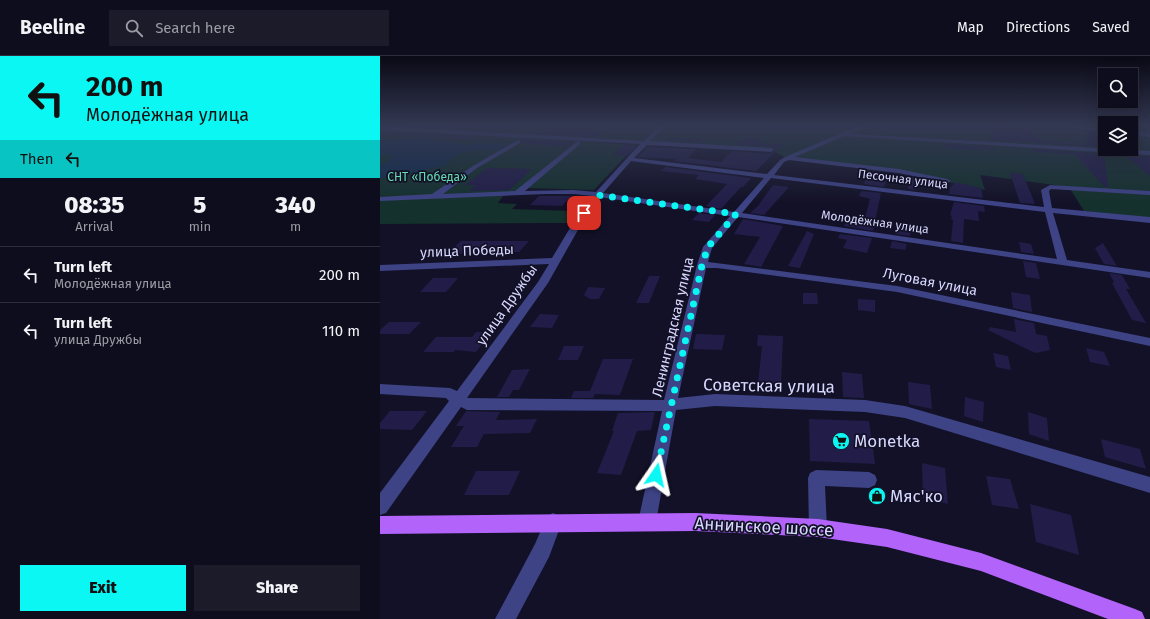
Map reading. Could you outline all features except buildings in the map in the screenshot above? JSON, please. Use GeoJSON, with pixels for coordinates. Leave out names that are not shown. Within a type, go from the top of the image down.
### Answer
{"type":"FeatureCollection","features":[{"type":"Feature","properties":{"kind":"main road","name":"Аннинское шоссе"},"geometry":{"type":"LineString","coordinates":[[380,525],[553,522],[694,522],[818,528],[887,538],[981,562],[1135,619]]}},
{"type":"Feature","properties":{"kind":"street"},"geometry":{"type":"LineString","coordinates":[[435,196],[475,167],[502,151]]}},
{"type":"Feature","properties":{"kind":"street"},"geometry":{"type":"LineString","coordinates":[[516,194],[568,151]]}},
{"type":"Feature","properties":{"kind":"street","name":"улица Дружбы"},"geometry":{"type":"LineString","coordinates":[[380,507],[543,283],[584,213],[597,195],[637,151]]}},
{"type":"Feature","properties":{"kind":"street","name":"Ленинградская улица"},"geometry":{"type":"LineString","coordinates":[[647,522],[670,405],[702,265],[708,247],[782,161],[802,151]]}},
{"type":"Feature","properties":{"kind":"street"},"geometry":{"type":"LineString","coordinates":[[1122,151],[1150,153]]}},
{"type":"Feature","properties":{"kind":"street"},"geometry":{"type":"LineString","coordinates":[[787,158],[899,172],[947,181]]}},
{"type":"Feature","properties":{"kind":"street","name":"Песочная улица"},"geometry":{"type":"LineString","coordinates":[[630,159],[1048,210],[1150,220]]}},
{"type":"Feature","properties":{"kind":"street"},"geometry":{"type":"LineString","coordinates":[[1063,262],[1048,210],[1045,190],[1050,187],[1150,193]]}},
{"type":"Feature","properties":{"kind":"street","name":"Молодёжная улица"},"geometry":{"type":"LineString","coordinates":[[380,198],[567,192],[736,214],[1150,275]]}},
{"type":"Feature","properties":{"kind":"street","name":"улица Победы"},"geometry":{"type":"LineString","coordinates":[[380,268],[555,261]]}},
{"type":"Feature","properties":{"kind":"street","name":"Луговая улица"},"geometry":{"type":"LineString","coordinates":[[702,265],[718,265],[897,289],[1150,342]]}},
{"type":"Feature","properties":{"kind":"street","name":"Советская улица"},"geometry":{"type":"LineString","coordinates":[[380,389],[450,393],[457,400],[467,404],[659,406],[715,400],[865,406],[906,412],[1150,485]]}},
{"type":"Feature","properties":{"kind":"street"},"geometry":{"type":"LineString","coordinates":[[818,528],[816,478],[869,480]]}},
{"type":"Feature","properties":{"kind":"street"},"geometry":{"type":"LineString","coordinates":[[505,619],[542,550],[553,522]]}},
{"type":"Feature","properties":{"kind":"green space","name":"СНТ «Победа»"},"geometry":{"type":"Polygon","coordinates":[[[380,151],[630,151],[594,190],[528,188],[503,196],[498,203],[517,204],[512,209],[574,211],[567,223],[380,224],[380,151]]]}},
{"type":"Feature","properties":{"kind":"green space"},"geometry":{"type":"Polygon","coordinates":[[[774,151],[1098,151],[1098,156],[1138,156],[1138,151],[1150,151],[1150,218],[1084,211],[1069,187],[980,175],[985,190],[899,171],[787,158],[774,151]]]}},
{"type":"Feature","properties":{"kind":"water"},"geometry":{"type":"Polygon","coordinates":[[[380,151],[470,151],[459,153],[446,163],[447,165],[409,174],[380,178],[380,165],[388,162],[393,157],[386,154],[380,154],[380,151]]]}},
{"type":"Feature","properties":{"kind":"place","name":"Monetka"},"geometry":{"type":"Point","coordinates":[841,441]}},
{"type":"Feature","properties":{"kind":"place","name":"Мяс'ко"},"geometry":{"type":"Point","coordinates":[877,496]}},
{"type":"Feature","properties":{"kind":"route"},"geometry":{"type":"LineString","coordinates":[[584,213],[597,195],[736,214],[708,247],[702,265],[670,405],[656,475]]}}]}
